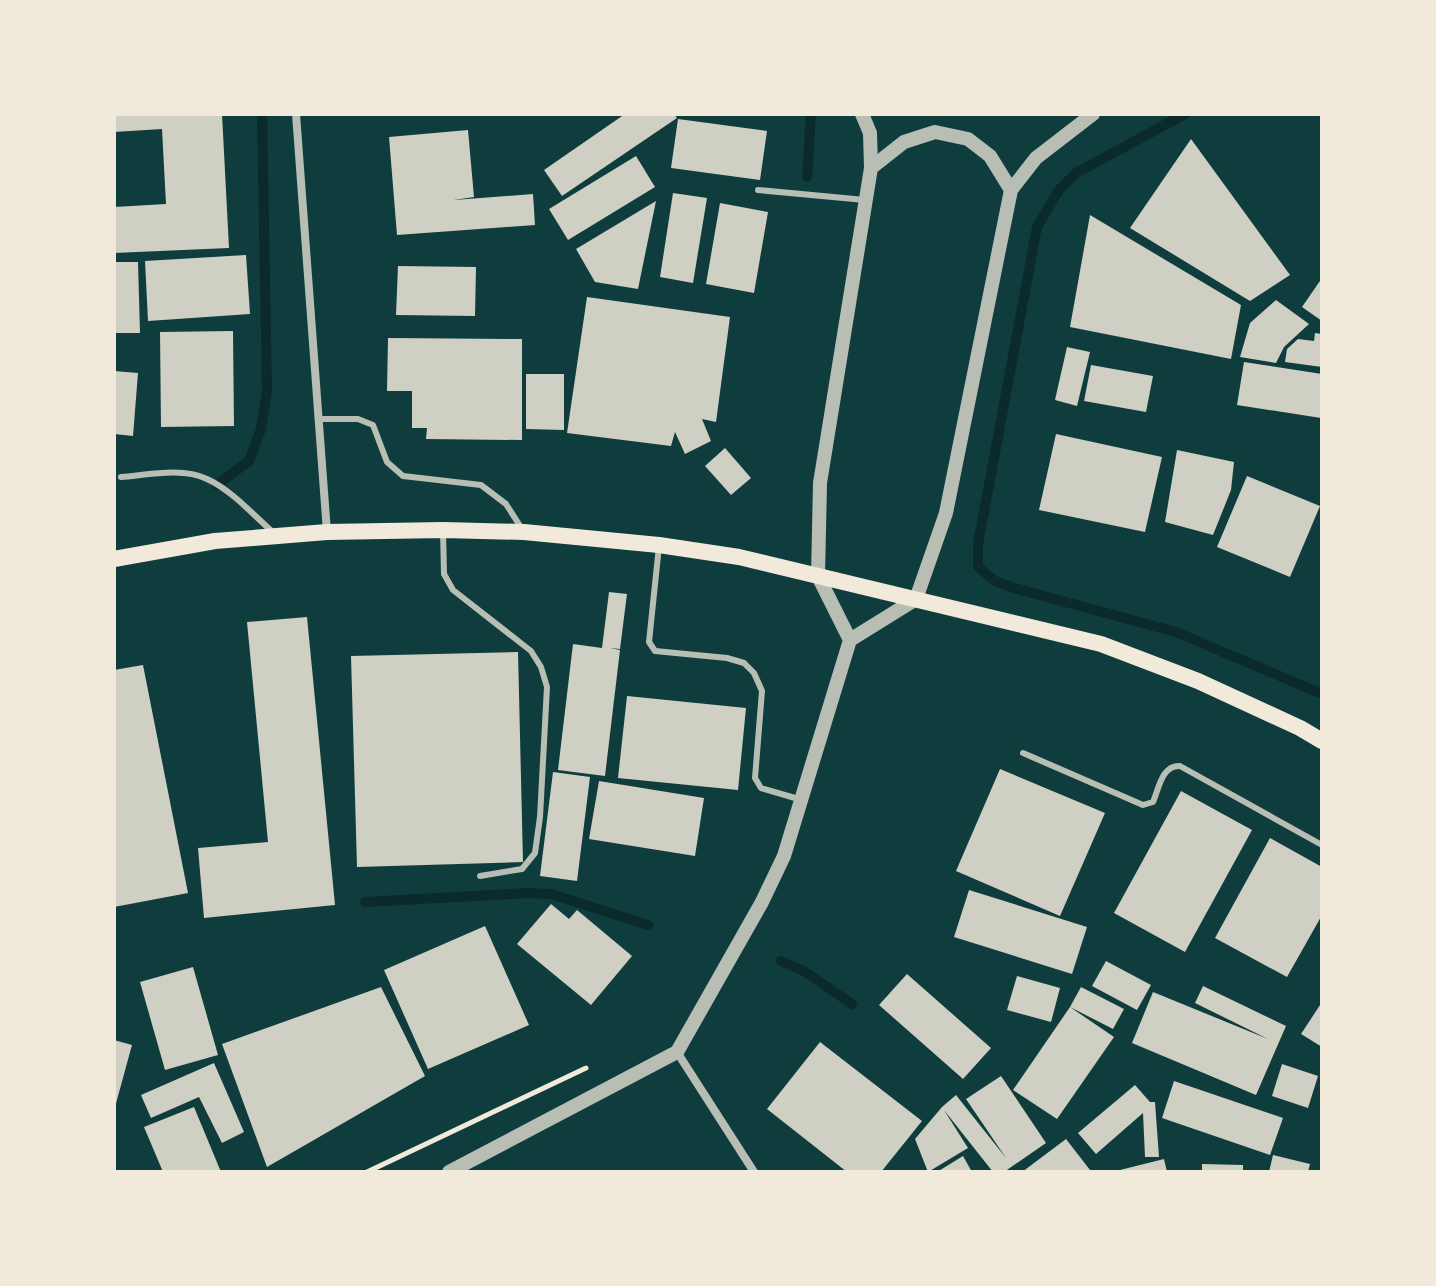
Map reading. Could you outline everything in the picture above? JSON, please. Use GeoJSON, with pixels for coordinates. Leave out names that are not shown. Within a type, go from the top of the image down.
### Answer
{"type":"FeatureCollection","features":[{"type":"Feature","properties":{"kind":"main road"},"geometry":{"type":"LineString","coordinates":[[114,559],[215,541],[327,532],[524,532],[659,545],[739,557],[1101,644],[1198,681],[1321,739]]}},
{"type":"Feature","properties":{"kind":"street"},"geometry":{"type":"LineString","coordinates":[[296,114],[327,532]]}},
{"type":"Feature","properties":{"kind":"street"},"geometry":{"type":"LineString","coordinates":[[850,640],[818,576],[820,483],[871,168],[870,133],[862,114]]}},
{"type":"Feature","properties":{"kind":"street"},"geometry":{"type":"LineString","coordinates":[[449,1172],[677,1052],[762,902],[784,856],[850,640],[916,599],[946,513],[1011,190],[1036,158],[1093,114]]}},
{"type":"Feature","properties":{"kind":"street"},"geometry":{"type":"LineString","coordinates":[[871,168],[904,142],[935,132],[968,139],[990,156],[1011,190]]}},
{"type":"Feature","properties":{"kind":"street"},"geometry":{"type":"LineString","coordinates":[[677,1052],[754,1172]]}},
{"type":"Feature","properties":{"kind":"lane"},"geometry":{"type":"LineString","coordinates":[[758,190],[865,200]]}},
{"type":"Feature","properties":{"kind":"lane"},"geometry":{"type":"LineString","coordinates":[[318,419],[358,419],[373,425],[387,462],[403,476],[481,485],[506,504],[524,532]]}},
{"type":"Feature","properties":{"kind":"lane"},"geometry":{"type":"LineString","coordinates":[[121,477],[178,473],[206,478],[229,493],[278,536]]}},
{"type":"Feature","properties":{"kind":"lane"},"geometry":{"type":"LineString","coordinates":[[443,530],[444,574],[453,590],[531,651],[541,667],[547,687],[546,749],[535,853],[522,869],[480,876]]}},
{"type":"Feature","properties":{"kind":"lane"},"geometry":{"type":"LineString","coordinates":[[659,545],[649,642],[655,651],[727,658],[744,663],[754,673],[762,691],[755,778],[761,788],[802,800]]}},
{"type":"Feature","properties":{"kind":"lane"},"geometry":{"type":"LineString","coordinates":[[1023,753],[1143,805],[1153,802],[1167,769],[1180,766],[1322,845]]}},
{"type":"Feature","properties":{"kind":"path"},"geometry":{"type":"LineString","coordinates":[[367,1172],[586,1068]]}},
{"type":"Feature","properties":{"kind":"building"},"geometry":{"type":"Polygon","coordinates":[[[114,114],[222,114],[229,248],[114,253],[114,207],[166,204],[162,129],[114,132],[114,114]]]}},
{"type":"Feature","properties":{"kind":"building"},"geometry":{"type":"Polygon","coordinates":[[[625,114],[674,114],[677,118],[562,196],[544,170],[625,114]]]}},
{"type":"Feature","properties":{"kind":"building"},"geometry":{"type":"Polygon","coordinates":[[[678,119],[767,131],[760,180],[671,168],[678,119]]]}},
{"type":"Feature","properties":{"kind":"building"},"geometry":{"type":"Polygon","coordinates":[[[468,130],[474,197],[454,200],[533,194],[535,225],[397,235],[389,137],[468,130]]]}},
{"type":"Feature","properties":{"kind":"building"},"geometry":{"type":"Polygon","coordinates":[[[1191,139],[1290,275],[1250,301],[1130,228],[1191,139]]]}},
{"type":"Feature","properties":{"kind":"building"},"geometry":{"type":"Polygon","coordinates":[[[636,156],[655,187],[568,240],[549,209],[636,156]]]}},
{"type":"Feature","properties":{"kind":"building"},"geometry":{"type":"Polygon","coordinates":[[[673,193],[707,198],[693,283],[660,277],[673,193]]]}},
{"type":"Feature","properties":{"kind":"building"},"geometry":{"type":"Polygon","coordinates":[[[656,201],[638,289],[595,282],[576,249],[656,201]]]}},
{"type":"Feature","properties":{"kind":"building"},"geometry":{"type":"Polygon","coordinates":[[[720,203],[768,212],[754,293],[706,284],[720,203]]]}},
{"type":"Feature","properties":{"kind":"building"},"geometry":{"type":"Polygon","coordinates":[[[1090,215],[1241,305],[1231,359],[1070,327],[1090,215]]]}},
{"type":"Feature","properties":{"kind":"building"},"geometry":{"type":"Polygon","coordinates":[[[246,255],[250,314],[148,321],[145,261],[246,255]]]}},
{"type":"Feature","properties":{"kind":"building"},"geometry":{"type":"Polygon","coordinates":[[[114,262],[138,262],[140,333],[114,333],[114,262]]]}},
{"type":"Feature","properties":{"kind":"building"},"geometry":{"type":"Polygon","coordinates":[[[398,266],[476,267],[475,316],[396,315],[398,266]]]}},
{"type":"Feature","properties":{"kind":"building"},"geometry":{"type":"Polygon","coordinates":[[[1322,278],[1322,321],[1302,307],[1322,278]]]}},
{"type":"Feature","properties":{"kind":"building"},"geometry":{"type":"Polygon","coordinates":[[[587,297],[730,317],[716,422],[702,419],[711,441],[685,454],[675,432],[671,446],[567,433],[587,297]]]}},
{"type":"Feature","properties":{"kind":"building"},"geometry":{"type":"Polygon","coordinates":[[[1276,300],[1309,324],[1284,347],[1276,363],[1240,357],[1250,323],[1276,300]]]}},
{"type":"Feature","properties":{"kind":"building"},"geometry":{"type":"Polygon","coordinates":[[[233,331],[234,426],[161,427],[160,332],[233,331]]]}},
{"type":"Feature","properties":{"kind":"building"},"geometry":{"type":"Polygon","coordinates":[[[1315,333],[1322,334],[1322,367],[1285,362],[1287,349],[1298,339],[1314,341],[1315,333]]]}},
{"type":"Feature","properties":{"kind":"building"},"geometry":{"type":"Polygon","coordinates":[[[388,338],[522,339],[522,440],[426,439],[427,428],[412,428],[412,391],[387,391],[388,338]]]}},
{"type":"Feature","properties":{"kind":"building"},"geometry":{"type":"Polygon","coordinates":[[[1067,347],[1090,352],[1077,406],[1055,400],[1067,347]]]}},
{"type":"Feature","properties":{"kind":"building"},"geometry":{"type":"Polygon","coordinates":[[[1244,362],[1322,374],[1321,418],[1237,405],[1244,362]]]}},
{"type":"Feature","properties":{"kind":"building"},"geometry":{"type":"Polygon","coordinates":[[[1091,365],[1153,376],[1146,412],[1084,401],[1091,365]]]}},
{"type":"Feature","properties":{"kind":"building"},"geometry":{"type":"Polygon","coordinates":[[[114,371],[138,373],[133,436],[114,434],[114,371]]]}},
{"type":"Feature","properties":{"kind":"building"},"geometry":{"type":"Polygon","coordinates":[[[526,374],[564,374],[564,430],[526,429],[526,374]]]}},
{"type":"Feature","properties":{"kind":"building"},"geometry":{"type":"Polygon","coordinates":[[[1056,434],[1162,457],[1145,532],[1039,510],[1056,434]]]}},
{"type":"Feature","properties":{"kind":"building"},"geometry":{"type":"Polygon","coordinates":[[[725,448],[751,478],[731,495],[705,466],[725,448]]]}},
{"type":"Feature","properties":{"kind":"building"},"geometry":{"type":"Polygon","coordinates":[[[1177,450],[1234,462],[1231,490],[1213,535],[1165,522],[1177,450]]]}},
{"type":"Feature","properties":{"kind":"building"},"geometry":{"type":"Polygon","coordinates":[[[1247,476],[1320,506],[1290,577],[1217,547],[1247,476]]]}},
{"type":"Feature","properties":{"kind":"building"},"geometry":{"type":"Polygon","coordinates":[[[609,592],[627,594],[620,649],[610,648],[620,650],[605,776],[558,770],[573,644],[602,648],[609,592]]]}},
{"type":"Feature","properties":{"kind":"building"},"geometry":{"type":"Polygon","coordinates":[[[307,617],[335,905],[204,918],[198,848],[268,842],[247,622],[307,617]]]}},
{"type":"Feature","properties":{"kind":"building"},"geometry":{"type":"Polygon","coordinates":[[[518,652],[523,862],[357,867],[351,656],[518,652]]]}},
{"type":"Feature","properties":{"kind":"building"},"geometry":{"type":"Polygon","coordinates":[[[143,665],[188,893],[114,907],[114,670],[143,665]]]}},
{"type":"Feature","properties":{"kind":"building"},"geometry":{"type":"Polygon","coordinates":[[[627,696],[746,708],[738,790],[618,778],[627,696]]]}},
{"type":"Feature","properties":{"kind":"building"},"geometry":{"type":"Polygon","coordinates":[[[1000,769],[1105,813],[1060,916],[956,871],[1000,769]]]}},
{"type":"Feature","properties":{"kind":"building"},"geometry":{"type":"Polygon","coordinates":[[[553,772],[590,777],[577,881],[540,876],[553,772]]]}},
{"type":"Feature","properties":{"kind":"building"},"geometry":{"type":"Polygon","coordinates":[[[599,781],[704,798],[695,856],[589,839],[599,781]]]}},
{"type":"Feature","properties":{"kind":"building"},"geometry":{"type":"Polygon","coordinates":[[[1181,791],[1252,830],[1185,952],[1114,913],[1181,791]]]}},
{"type":"Feature","properties":{"kind":"building"},"geometry":{"type":"Polygon","coordinates":[[[1270,838],[1322,867],[1322,915],[1287,977],[1215,938],[1270,838]]]}},
{"type":"Feature","properties":{"kind":"building"},"geometry":{"type":"Polygon","coordinates":[[[969,890],[1087,927],[1072,974],[954,937],[969,890]]]}},
{"type":"Feature","properties":{"kind":"building"},"geometry":{"type":"Polygon","coordinates":[[[551,904],[569,919],[577,910],[632,956],[591,1005],[517,944],[551,904]]]}},
{"type":"Feature","properties":{"kind":"building"},"geometry":{"type":"Polygon","coordinates":[[[485,926],[529,1025],[428,1069],[384,970],[485,926]]]}},
{"type":"Feature","properties":{"kind":"building"},"geometry":{"type":"Polygon","coordinates":[[[1106,961],[1151,985],[1137,1010],[1092,986],[1106,961]]]}},
{"type":"Feature","properties":{"kind":"building"},"geometry":{"type":"Polygon","coordinates":[[[193,967],[218,1055],[165,1070],[140,982],[193,967]]]}},
{"type":"Feature","properties":{"kind":"building"},"geometry":{"type":"Polygon","coordinates":[[[907,974],[991,1048],[963,1079],[879,1005],[907,974]]]}},
{"type":"Feature","properties":{"kind":"building"},"geometry":{"type":"Polygon","coordinates":[[[1017,976],[1060,988],[1051,1022],[1007,1010],[1017,976]]]}},
{"type":"Feature","properties":{"kind":"building"},"geometry":{"type":"Polygon","coordinates":[[[1203,986],[1286,1026],[1256,1095],[1132,1043],[1153,992],[1268,1039],[1195,1003],[1203,986]]]}},
{"type":"Feature","properties":{"kind":"building"},"geometry":{"type":"Polygon","coordinates":[[[381,987],[425,1076],[267,1167],[222,1044],[381,987]]]}},
{"type":"Feature","properties":{"kind":"building"},"geometry":{"type":"Polygon","coordinates":[[[1081,987],[1124,1009],[1113,1029],[1070,1007],[1081,987]]]}},
{"type":"Feature","properties":{"kind":"building"},"geometry":{"type":"Polygon","coordinates":[[[1322,1002],[1322,1047],[1301,1034],[1322,1002]]]}},
{"type":"Feature","properties":{"kind":"building"},"geometry":{"type":"Polygon","coordinates":[[[1070,1007],[1114,1037],[1057,1119],[1013,1090],[1070,1007]]]}},
{"type":"Feature","properties":{"kind":"building"},"geometry":{"type":"Polygon","coordinates":[[[114,1040],[132,1045],[115,1107],[114,1107],[114,1040]]]}},
{"type":"Feature","properties":{"kind":"building"},"geometry":{"type":"Polygon","coordinates":[[[820,1042],[922,1121],[881,1172],[847,1172],[767,1109],[820,1042]]]}},
{"type":"Feature","properties":{"kind":"building"},"geometry":{"type":"Polygon","coordinates":[[[214,1063],[244,1132],[222,1143],[199,1097],[151,1118],[141,1095],[214,1063]]]}},
{"type":"Feature","properties":{"kind":"building"},"geometry":{"type":"Polygon","coordinates":[[[1282,1064],[1318,1076],[1308,1108],[1272,1096],[1282,1064]]]}},
{"type":"Feature","properties":{"kind":"building"},"geometry":{"type":"Polygon","coordinates":[[[1001,1076],[1046,1143],[1004,1172],[993,1172],[944,1110],[968,1148],[928,1172],[915,1139],[956,1095],[1006,1158],[966,1099],[1001,1076]]]}},
{"type":"Feature","properties":{"kind":"building"},"geometry":{"type":"Polygon","coordinates":[[[1174,1081],[1283,1118],[1270,1155],[1162,1118],[1174,1081]]]}},
{"type":"Feature","properties":{"kind":"building"},"geometry":{"type":"Polygon","coordinates":[[[1135,1085],[1150,1102],[1155,1102],[1159,1157],[1145,1157],[1143,1113],[1096,1154],[1078,1133],[1135,1085]]]}},
{"type":"Feature","properties":{"kind":"building"},"geometry":{"type":"Polygon","coordinates":[[[194,1107],[221,1172],[163,1172],[144,1127],[194,1107]]]}},
{"type":"Feature","properties":{"kind":"building"},"geometry":{"type":"Polygon","coordinates":[[[1066,1139],[1090,1170],[1022,1172],[1066,1139]]]}},
{"type":"Feature","properties":{"kind":"building"},"geometry":{"type":"Polygon","coordinates":[[[1273,1155],[1310,1164],[1308,1172],[1269,1172],[1273,1155]]]}},
{"type":"Feature","properties":{"kind":"building"},"geometry":{"type":"Polygon","coordinates":[[[963,1156],[972,1172],[937,1172],[963,1156]]]}},
{"type":"Feature","properties":{"kind":"building"},"geometry":{"type":"Polygon","coordinates":[[[1164,1159],[1167,1172],[1116,1172],[1116,1171],[1164,1159]]]}},
{"type":"Feature","properties":{"kind":"building"},"geometry":{"type":"Polygon","coordinates":[[[1202,1164],[1243,1165],[1243,1172],[1202,1172],[1202,1164]]]}},
{"type":"Feature","properties":{"kind":"waterway"},"geometry":{"type":"LineString","coordinates":[[217,485],[249,461],[261,429],[267,391],[262,114]]}},
{"type":"Feature","properties":{"kind":"waterway"},"geometry":{"type":"LineString","coordinates":[[807,177],[811,114]]}},
{"type":"Feature","properties":{"kind":"waterway"},"geometry":{"type":"LineString","coordinates":[[1185,114],[1076,173],[1059,190],[1037,227],[978,544],[978,567],[995,581],[1014,588],[1176,632],[1322,694]]}},
{"type":"Feature","properties":{"kind":"waterway"},"geometry":{"type":"LineString","coordinates":[[365,902],[551,894],[648,925]]}},
{"type":"Feature","properties":{"kind":"waterway"},"geometry":{"type":"LineString","coordinates":[[781,961],[804,971],[852,1004]]}}]}
